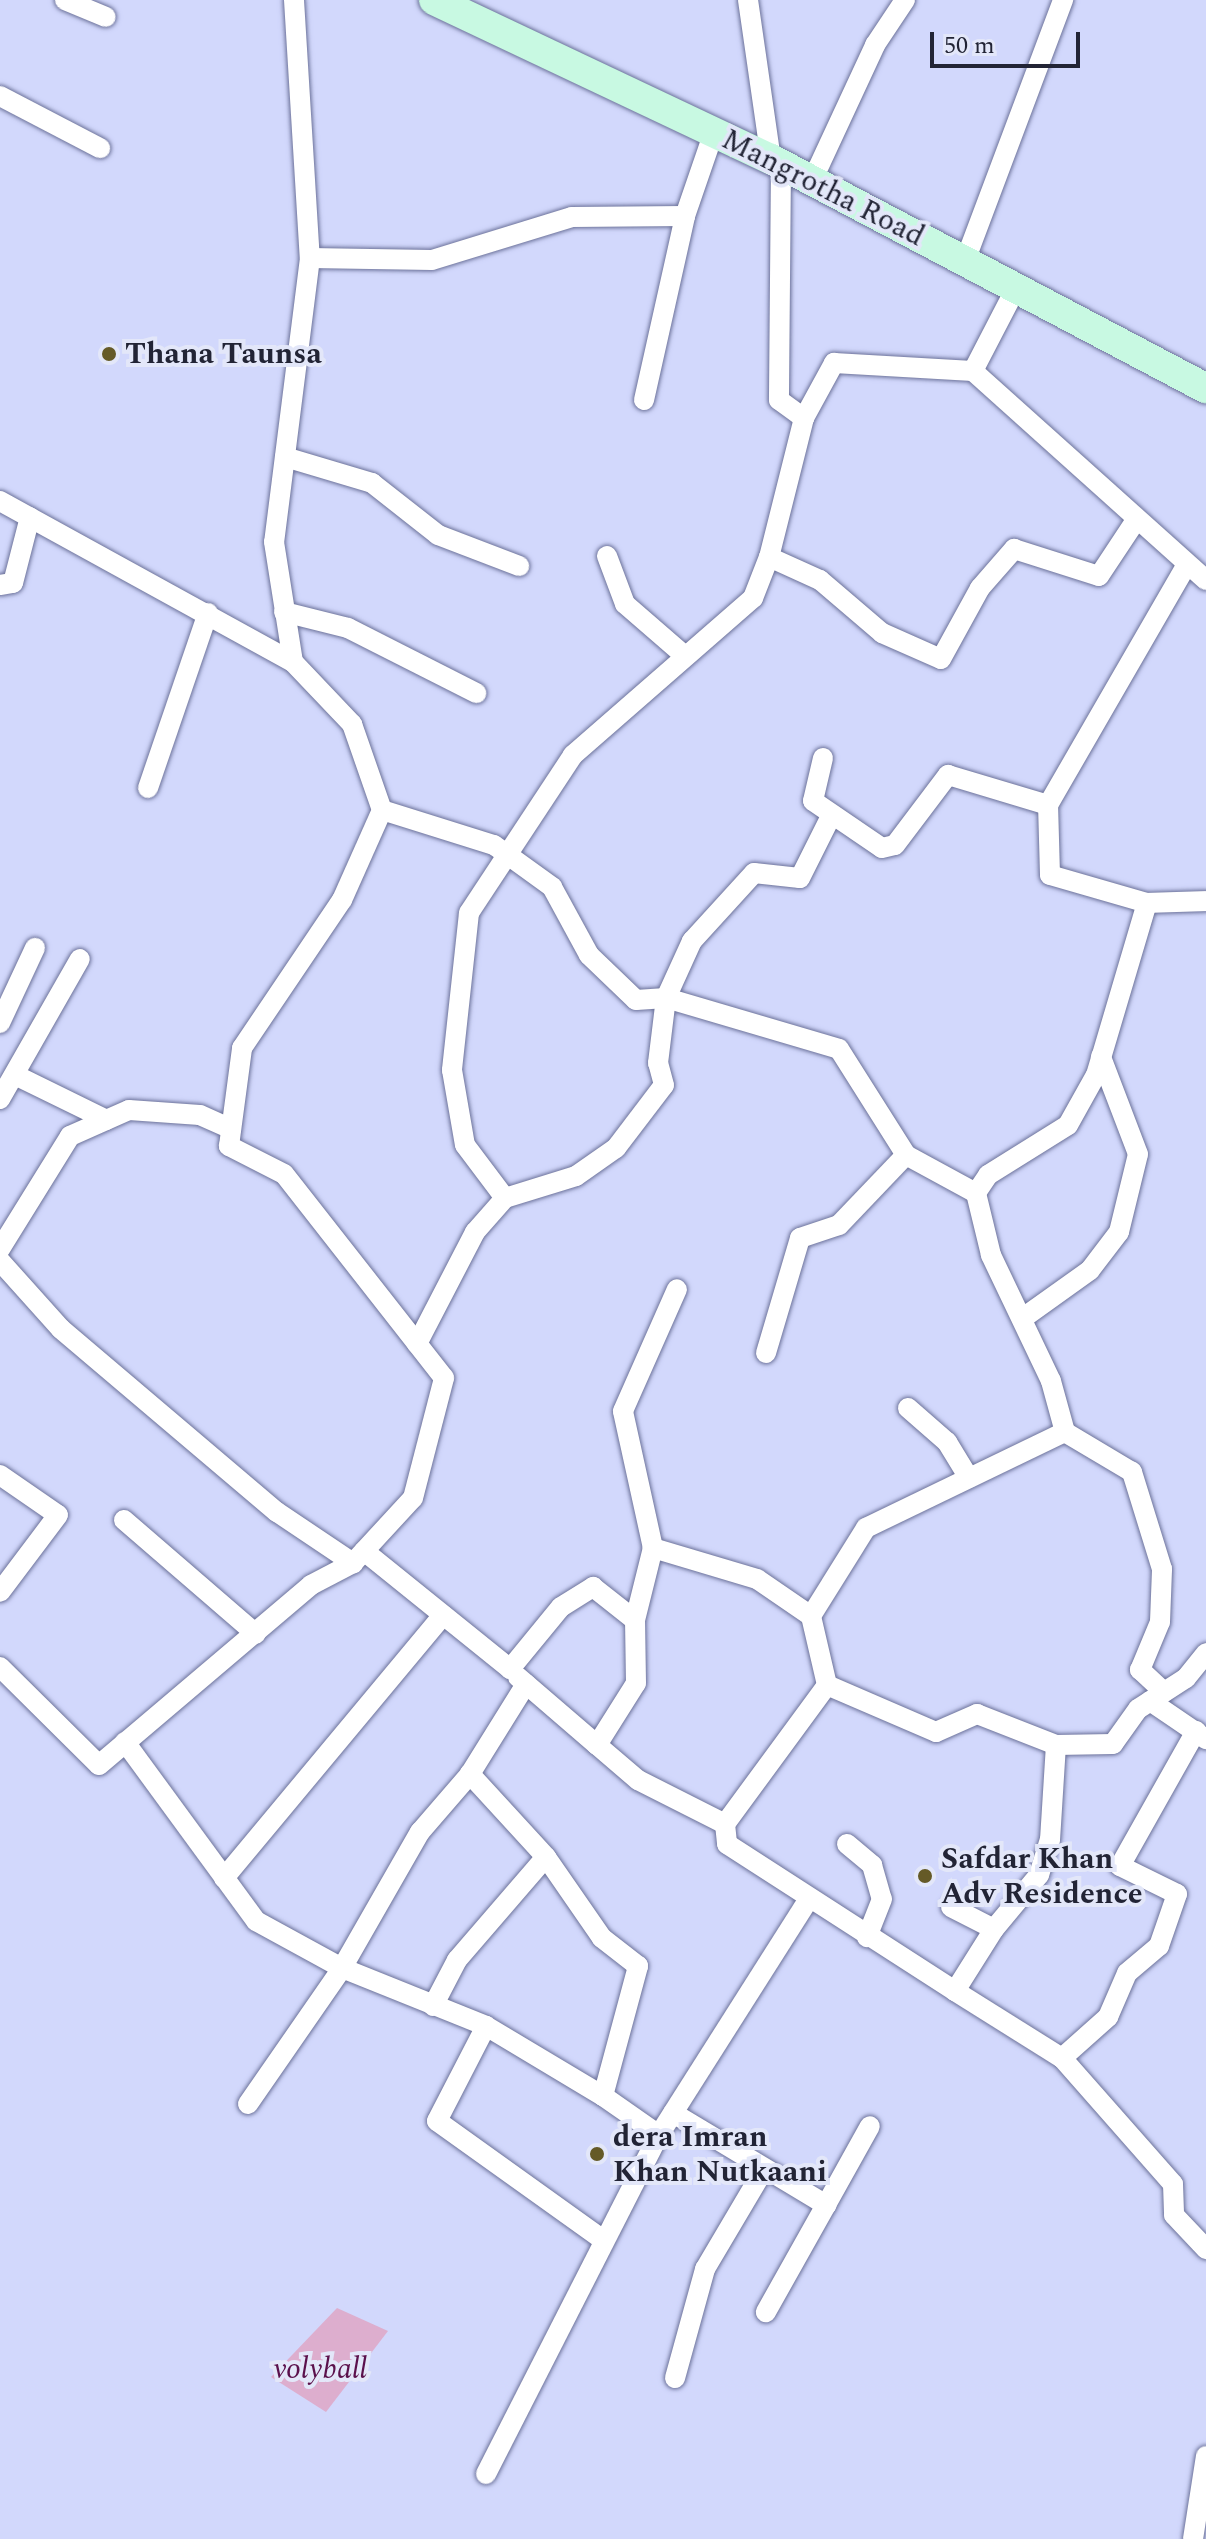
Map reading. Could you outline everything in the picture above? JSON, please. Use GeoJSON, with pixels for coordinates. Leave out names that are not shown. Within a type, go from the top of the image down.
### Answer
{"type":"FeatureCollection","features":[{"type":"Feature","properties":{"kind":"main road","name":"Mangrotha Road"},"geometry":{"type":"LineString","coordinates":[[434,0],[776,162],[1206,388]]}},
{"type":"Feature","properties":{"kind":"street"},"geometry":{"type":"LineString","coordinates":[[65,0],[106,17]]}},
{"type":"Feature","properties":{"kind":"street"},"geometry":{"type":"LineString","coordinates":[[293,662],[274,542],[310,258],[294,0]]}},
{"type":"Feature","properties":{"kind":"street"},"geometry":{"type":"LineString","coordinates":[[748,0],[776,162],[779,400],[804,418]]}},
{"type":"Feature","properties":{"kind":"street"},"geometry":{"type":"LineString","coordinates":[[812,181],[875,45],[905,0]]}},
{"type":"Feature","properties":{"kind":"street"},"geometry":{"type":"LineString","coordinates":[[965,261],[1063,0]]}},
{"type":"Feature","properties":{"kind":"street"},"geometry":{"type":"LineString","coordinates":[[0,96],[100,148]]}},
{"type":"Feature","properties":{"kind":"street"},"geometry":{"type":"LineString","coordinates":[[644,400],[685,216],[714,132]]}},
{"type":"Feature","properties":{"kind":"street"},"geometry":{"type":"LineString","coordinates":[[310,258],[432,260],[572,217],[685,216]]}},
{"type":"Feature","properties":{"kind":"street"},"geometry":{"type":"LineString","coordinates":[[973,371],[1016,288]]}},
{"type":"Feature","properties":{"kind":"street"},"geometry":{"type":"LineString","coordinates":[[505,1198],[465,1145],[452,1070],[469,913],[511,858],[573,755],[753,598],[769,557],[804,418],[834,363],[973,371],[1186,566],[1206,580]]}},
{"type":"Feature","properties":{"kind":"street"},"geometry":{"type":"LineString","coordinates":[[285,457],[372,483],[438,535],[519,566]]}},
{"type":"Feature","properties":{"kind":"street"},"geometry":{"type":"LineString","coordinates":[[0,501],[293,662],[352,724],[382,810],[342,900],[242,1048],[229,1146],[284,1174],[444,1378],[413,1498],[358,1557],[311,1585],[99,1765],[0,1667]]}},
{"type":"Feature","properties":{"kind":"street"},"geometry":{"type":"LineString","coordinates":[[0,585],[13,583],[30,517]]}},
{"type":"Feature","properties":{"kind":"street"},"geometry":{"type":"LineString","coordinates":[[769,557],[820,580],[882,633],[941,659],[980,588],[1014,549],[1099,576],[1136,520]]}},
{"type":"Feature","properties":{"kind":"street"},"geometry":{"type":"LineString","coordinates":[[607,556],[625,604],[685,656]]}},
{"type":"Feature","properties":{"kind":"street"},"geometry":{"type":"LineString","coordinates":[[1186,566],[1048,805],[1050,875],[1147,903],[1206,901]]}},
{"type":"Feature","properties":{"kind":"street"},"geometry":{"type":"LineString","coordinates":[[284,612],[348,628],[476,693]]}},
{"type":"Feature","properties":{"kind":"street"},"geometry":{"type":"LineString","coordinates":[[148,788],[208,613]]}},
{"type":"Feature","properties":{"kind":"street"},"geometry":{"type":"LineString","coordinates":[[823,758],[813,801],[831,816],[888,848],[943,778],[954,774],[1048,805]]}},
{"type":"Feature","properties":{"kind":"street"},"geometry":{"type":"LineString","coordinates":[[382,810],[494,845],[552,887],[589,955],[636,1000],[666,998],[839,1049],[906,1155],[976,1193]]}},
{"type":"Feature","properties":{"kind":"street"},"geometry":{"type":"LineString","coordinates":[[417,1344],[475,1232],[505,1198],[576,1176],[616,1148],[664,1085],[658,1063],[666,998],[702,930],[760,870],[800,878],[831,816]]}},
{"type":"Feature","properties":{"kind":"street"},"geometry":{"type":"LineString","coordinates":[[1062,2058],[1108,2017],[1127,1973],[1159,1946],[1177,1894],[1120,1866],[1201,1735],[1157,1697],[1140,1670],[1160,1622],[1162,1569],[1132,1472],[1065,1432],[1023,1318],[991,1255],[976,1193],[988,1175],[1068,1125],[1101,1057],[1147,903]]}},
{"type":"Feature","properties":{"kind":"street"},"geometry":{"type":"LineString","coordinates":[[0,1023],[35,948]]}},
{"type":"Feature","properties":{"kind":"street"},"geometry":{"type":"LineString","coordinates":[[0,1099],[80,959]]}},
{"type":"Feature","properties":{"kind":"street"},"geometry":{"type":"LineString","coordinates":[[1023,1318],[1090,1270],[1119,1232],[1138,1154],[1101,1057]]}},
{"type":"Feature","properties":{"kind":"street"},"geometry":{"type":"LineString","coordinates":[[15,1075],[107,1120]]}},
{"type":"Feature","properties":{"kind":"street"},"geometry":{"type":"LineString","coordinates":[[0,1249],[70,1136],[129,1110],[171,1113],[231,1129]]}},
{"type":"Feature","properties":{"kind":"street"},"geometry":{"type":"LineString","coordinates":[[766,1353],[800,1238],[839,1225],[906,1155]]}},
{"type":"Feature","properties":{"kind":"street"},"geometry":{"type":"LineString","coordinates":[[0,1261],[61,1329],[277,1512],[358,1557],[443,1615],[638,1780],[725,1824]]}},
{"type":"Feature","properties":{"kind":"street"},"geometry":{"type":"LineString","coordinates":[[597,1745],[636,1683],[635,1620],[653,1548],[623,1411],[677,1289]]}},
{"type":"Feature","properties":{"kind":"street"},"geometry":{"type":"LineString","coordinates":[[908,1408],[947,1442],[969,1478]]}},
{"type":"Feature","properties":{"kind":"street"},"geometry":{"type":"LineString","coordinates":[[811,1616],[866,1528],[1065,1432]]}},
{"type":"Feature","properties":{"kind":"street"},"geometry":{"type":"LineString","coordinates":[[0,1475],[58,1515],[0,1592]]}},
{"type":"Feature","properties":{"kind":"street"},"geometry":{"type":"LineString","coordinates":[[124,1520],[256,1634]]}},
{"type":"Feature","properties":{"kind":"street"},"geometry":{"type":"LineString","coordinates":[[653,1548],[757,1579],[811,1616],[827,1685],[725,1824],[727,1844],[808,1900],[1062,2058],[1173,2184],[1174,2215],[1206,2249]]}},
{"type":"Feature","properties":{"kind":"street"},"geometry":{"type":"LineString","coordinates":[[510,1669],[561,1607],[593,1587],[635,1620]]}},
{"type":"Feature","properties":{"kind":"street"},"geometry":{"type":"LineString","coordinates":[[224,1878],[443,1615]]}},
{"type":"Feature","properties":{"kind":"street"},"geometry":{"type":"LineString","coordinates":[[827,1685],[936,1732],[977,1714],[1056,1745],[1113,1744],[1157,1697],[1206,1653]]}},
{"type":"Feature","properties":{"kind":"street"},"geometry":{"type":"LineString","coordinates":[[248,2104],[342,1968],[420,1832],[470,1774],[526,1684]]}},
{"type":"Feature","properties":{"kind":"street"},"geometry":{"type":"LineString","coordinates":[[125,1742],[256,1921],[342,1968],[486,2026],[603,2096],[659,2135]]}},
{"type":"Feature","properties":{"kind":"street"},"geometry":{"type":"LineString","coordinates":[[955,1991],[994,1929],[1039,1875],[1050,1840],[1056,1745]]}},
{"type":"Feature","properties":{"kind":"street"},"geometry":{"type":"LineString","coordinates":[[470,1774],[546,1857],[602,1938],[638,1966],[603,2096]]}},
{"type":"Feature","properties":{"kind":"street"},"geometry":{"type":"LineString","coordinates":[[847,1844],[872,1865],[882,1899],[867,1937]]}},
{"type":"Feature","properties":{"kind":"street"},"geometry":{"type":"LineString","coordinates":[[433,2006],[457,1960],[546,1857]]}},
{"type":"Feature","properties":{"kind":"street"},"geometry":{"type":"LineString","coordinates":[[486,2474],[602,2239],[659,2135],[808,1900]]}},
{"type":"Feature","properties":{"kind":"street"},"geometry":{"type":"LineString","coordinates":[[951,1907],[994,1929]]}},
{"type":"Feature","properties":{"kind":"street"},"geometry":{"type":"LineString","coordinates":[[486,2026],[437,2121],[602,2239]]}},
{"type":"Feature","properties":{"kind":"street"},"geometry":{"type":"LineString","coordinates":[[673,2113],[763,2171],[826,2205]]}},
{"type":"Feature","properties":{"kind":"street"},"geometry":{"type":"LineString","coordinates":[[766,2312],[870,2126]]}},
{"type":"Feature","properties":{"kind":"street"},"geometry":{"type":"LineString","coordinates":[[675,2378],[705,2269],[763,2171]]}},
{"type":"Feature","properties":{"kind":"street"},"geometry":{"type":"LineString","coordinates":[[1193,2539],[1206,2456]]}},
{"type":"Feature","properties":{"kind":"green space","name":"volyball"},"geometry":{"type":"Polygon","coordinates":[[[337,2308],[388,2331],[326,2412],[271,2377],[337,2308]]]}},
{"type":"Feature","properties":{"kind":"place","name":"Thana Taunsa"},"geometry":{"type":"Point","coordinates":[109,354]}},
{"type":"Feature","properties":{"kind":"place","name":"Safdar Khan Adv Residence"},"geometry":{"type":"Point","coordinates":[925,1876]}},
{"type":"Feature","properties":{"kind":"place","name":"dera Imran Khan Nutkaani"},"geometry":{"type":"Point","coordinates":[597,2154]}}]}
